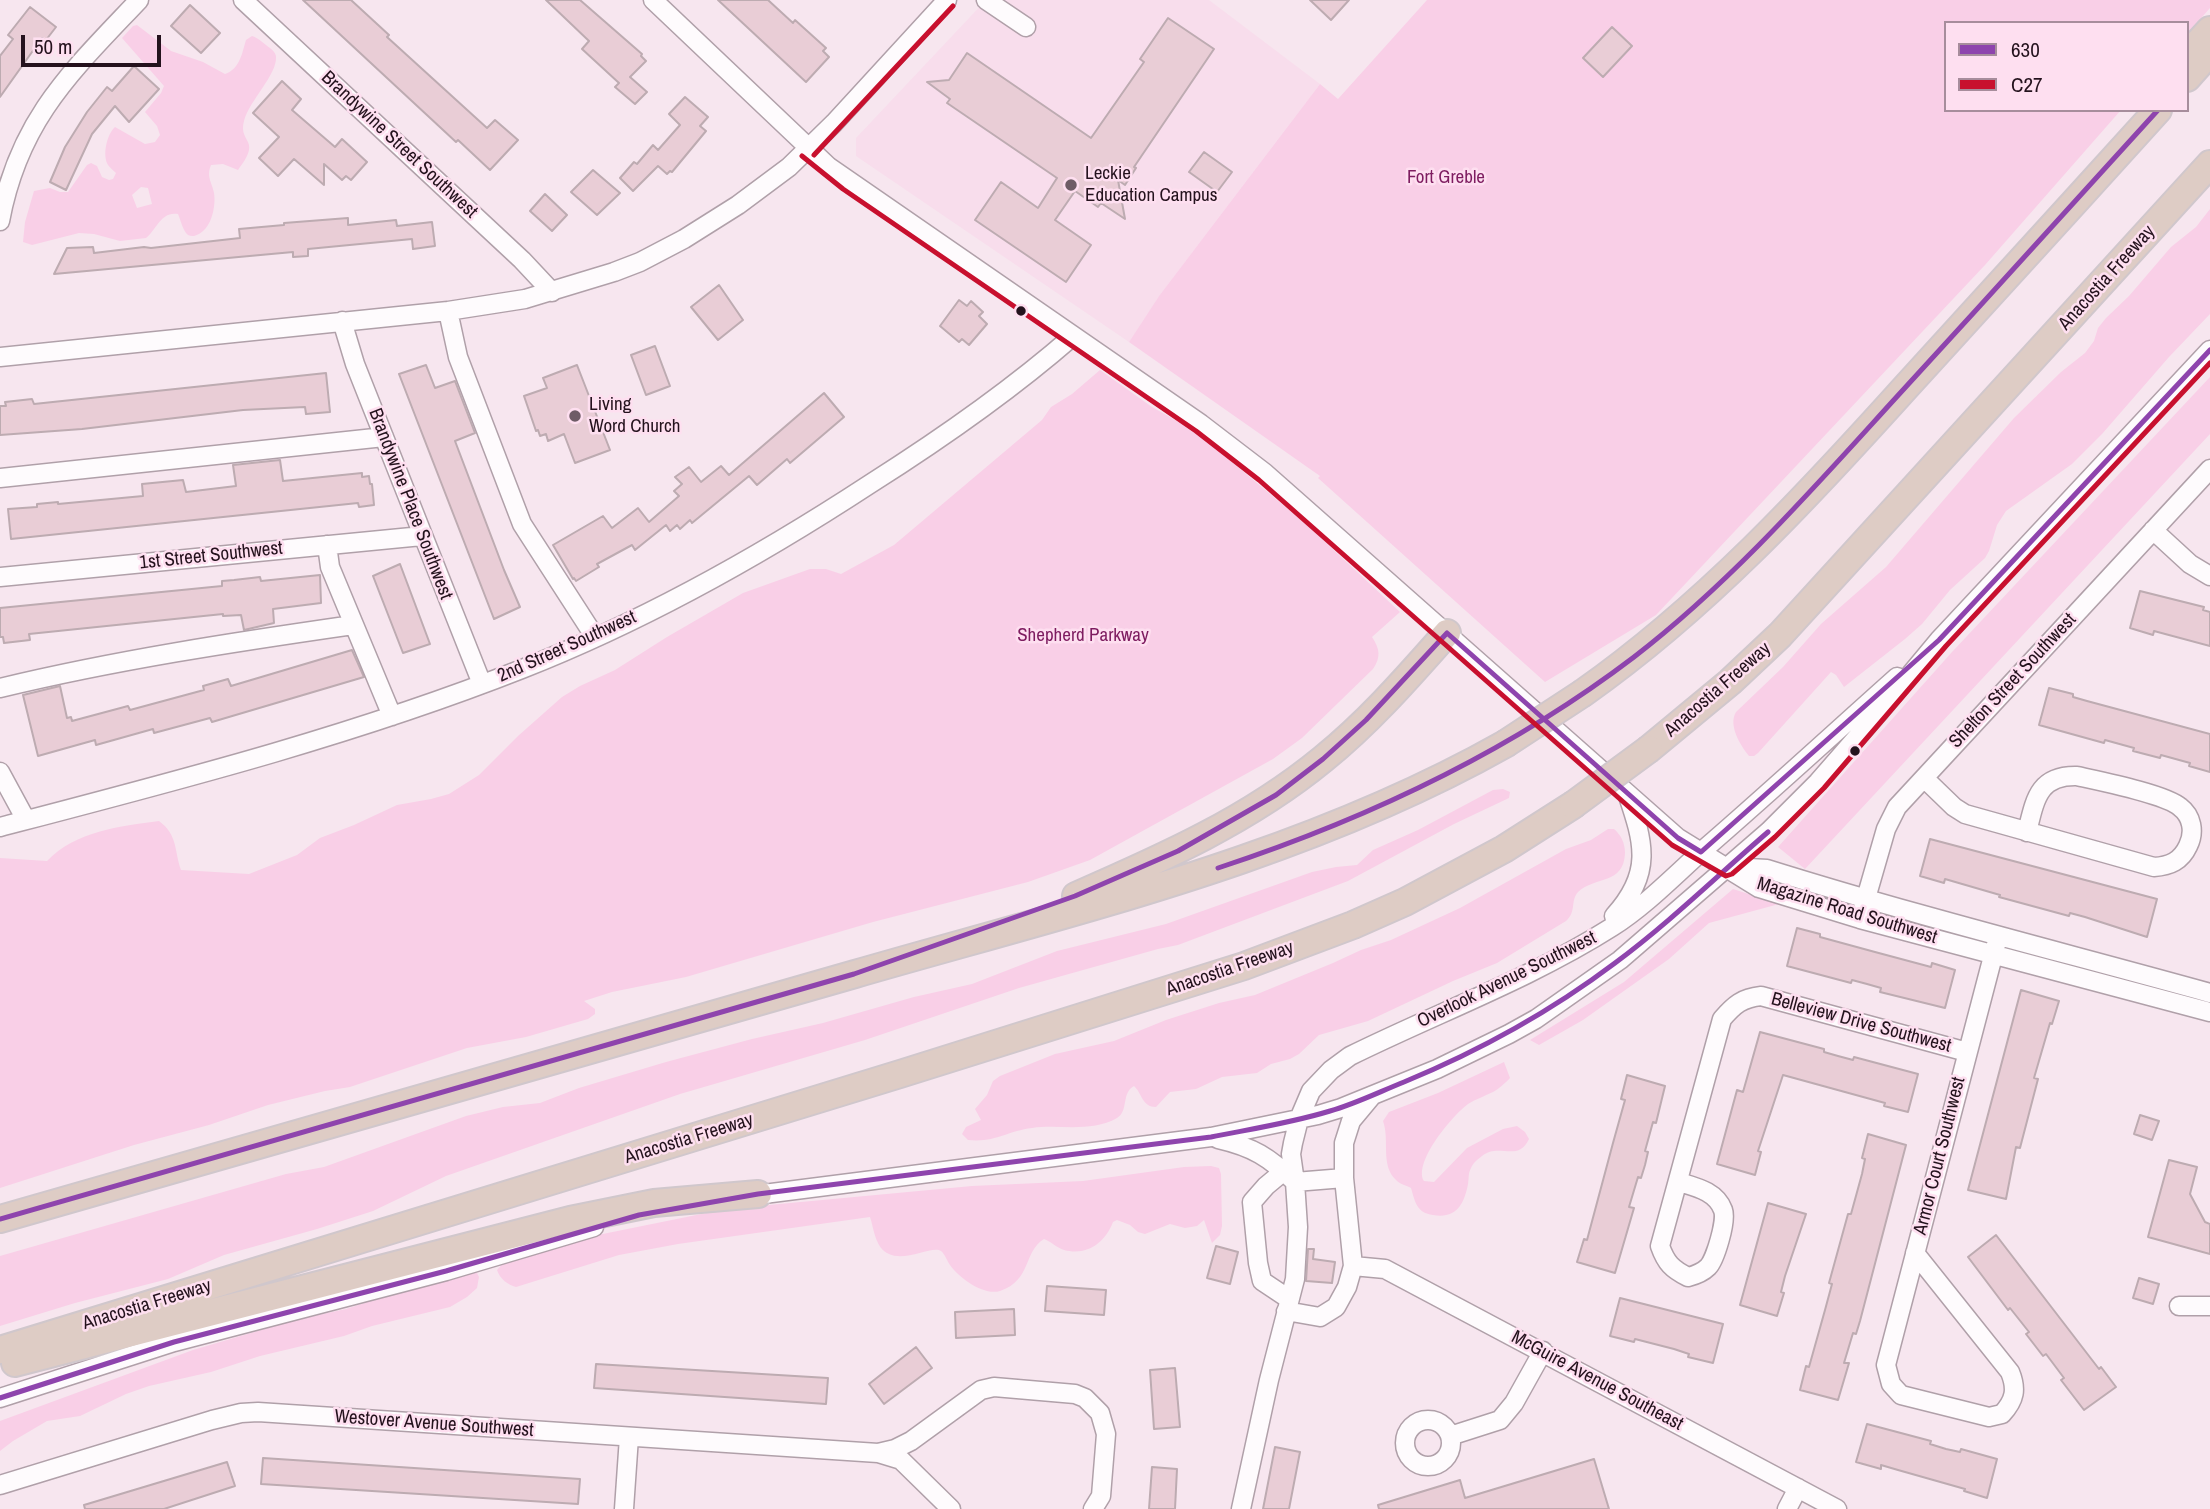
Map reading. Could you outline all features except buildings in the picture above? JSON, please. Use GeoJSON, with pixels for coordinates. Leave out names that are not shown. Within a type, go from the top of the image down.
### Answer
{"type":"FeatureCollection","features":[{"type":"Feature","properties":{"kind":"highway"},"geometry":{"type":"LineString","coordinates":[[2189,53],[2210,30]]}},
{"type":"Feature","properties":{"kind":"highway"},"geometry":{"type":"LineString","coordinates":[[2189,76],[2210,52]]}},
{"type":"Feature","properties":{"kind":"highway"},"geometry":{"type":"LineString","coordinates":[[2050,229],[2136,112]]}},
{"type":"Feature","properties":{"kind":"highway"},"geometry":{"type":"LineString","coordinates":[[0,1219],[1096,905],[1264,853],[1395,801],[1458,770],[1505,744],[1583,694],[1664,632],[1743,561],[1840,460],[2156,112]]}},
{"type":"Feature","properties":{"kind":"highway","name":"Anacostia Freeway"},"geometry":{"type":"LineString","coordinates":[[0,1350],[901,1074],[1272,956],[1353,925],[1504,849],[1573,805],[1649,749],[1730,682],[1780,635],[2210,164]]}},
{"type":"Feature","properties":{"kind":"highway"},"geometry":{"type":"LineString","coordinates":[[854,974],[1075,897],[1178,851],[1229,824],[1300,778],[1345,740],[1399,687],[1447,633]]}},
{"type":"Feature","properties":{"kind":"highway"},"geometry":{"type":"LineString","coordinates":[[0,1367],[570,1220],[654,1203],[758,1194]]}},
{"type":"Feature","properties":{"kind":"street"},"geometry":{"type":"LineString","coordinates":[[0,220],[15,167],[44,107],[79,63],[139,0]]}},
{"type":"Feature","properties":{"kind":"street","name":"Brandywine Street Southwest"},"geometry":{"type":"LineString","coordinates":[[243,0],[522,260],[552,292]]}},
{"type":"Feature","properties":{"kind":"street"},"geometry":{"type":"LineString","coordinates":[[653,0],[808,149],[848,182],[1201,424],[1265,473],[1678,838],[1727,867]]}},
{"type":"Feature","properties":{"kind":"street"},"geometry":{"type":"LineString","coordinates":[[0,348],[0,357],[448,312],[504,303],[589,282],[640,262],[684,239],[738,205],[808,149],[947,0]]}},
{"type":"Feature","properties":{"kind":"street"},"geometry":{"type":"LineString","coordinates":[[986,0],[1026,27]]}},
{"type":"Feature","properties":{"kind":"street"},"geometry":{"type":"LineString","coordinates":[[448,312],[458,357],[522,524],[595,638]]}},
{"type":"Feature","properties":{"kind":"street","name":"Brandywine Place Southwest"},"geometry":{"type":"LineString","coordinates":[[342,321],[355,364],[482,684]]}},
{"type":"Feature","properties":{"kind":"street","name":"2nd Street Southwest"},"geometry":{"type":"LineString","coordinates":[[0,827],[213,771],[392,716],[482,684],[595,638],[728,570],[841,503],[986,405],[1073,336]]}},
{"type":"Feature","properties":{"kind":"street","name":"Overlook Avenue Southwest"},"geometry":{"type":"LineString","coordinates":[[0,1398],[174,1342],[446,1271],[611,1222],[758,1194],[1211,1137],[1341,1108],[1437,1069],[1536,1019],[1620,960],[1769,831],[1818,782],[1938,640],[2210,350]]}},
{"type":"Feature","properties":{"kind":"street"},"geometry":{"type":"LineString","coordinates":[[0,478],[384,437]]}},
{"type":"Feature","properties":{"kind":"street","name":"Shelton Street Southwest"},"geometry":{"type":"LineString","coordinates":[[1860,919],[1891,817],[1897,807],[2210,468]]}},
{"type":"Feature","properties":{"kind":"street"},"geometry":{"type":"LineString","coordinates":[[2153,530],[2190,564],[2210,576]]}},
{"type":"Feature","properties":{"kind":"street","name":"1st Street Southwest"},"geometry":{"type":"LineString","coordinates":[[0,577],[422,536]]}},
{"type":"Feature","properties":{"kind":"street"},"geometry":{"type":"LineString","coordinates":[[327,545],[330,567],[392,716]]}},
{"type":"Feature","properties":{"kind":"street"},"geometry":{"type":"LineString","coordinates":[[0,688],[179,652],[353,625]]}},
{"type":"Feature","properties":{"kind":"street","name":"Overlook Avenue Southwest"},"geometry":{"type":"LineString","coordinates":[[1299,1119],[1316,1084],[1350,1056],[1539,968],[1595,937],[1637,908],[1938,640]]}},
{"type":"Feature","properties":{"kind":"street"},"geometry":{"type":"LineString","coordinates":[[0,772],[26,820]]}},
{"type":"Feature","properties":{"kind":"street"},"geometry":{"type":"LineString","coordinates":[[1924,778],[1959,811],[1971,817],[2154,867],[2171,864],[2184,852],[2189,844],[2192,828],[2186,813],[2170,801],[2077,775],[2067,775],[2050,780],[2043,787],[2037,796],[2026,832]]}},
{"type":"Feature","properties":{"kind":"street"},"geometry":{"type":"LineString","coordinates":[[1595,937],[1628,901],[1643,864],[1641,835],[1627,793]]}},
{"type":"Feature","properties":{"kind":"street","name":"Magazine Road Southwest"},"geometry":{"type":"LineString","coordinates":[[1727,867],[1767,869],[1865,899],[1995,945],[2210,1012]]}},
{"type":"Feature","properties":{"kind":"street","name":"Magazine Road Southwest"},"geometry":{"type":"LineString","coordinates":[[1727,867],[1759,888],[1860,919],[1995,945],[2042,946],[2210,993]]}},
{"type":"Feature","properties":{"kind":"street","name":"Armor Court Southwest"},"geometry":{"type":"LineString","coordinates":[[1915,1253],[2010,1372],[2015,1384],[2014,1398],[2002,1414],[1989,1417],[1901,1395],[1891,1384],[1886,1365],[1967,1052],[1995,945]]}},
{"type":"Feature","properties":{"kind":"street","name":"Belleview Drive Southwest"},"geometry":{"type":"LineString","coordinates":[[1679,1182],[1703,1189],[1716,1199],[1723,1210],[1724,1223],[1710,1266],[1699,1274],[1688,1277],[1665,1262],[1660,1246],[1722,1019],[1735,1004],[1745,999],[1761,996],[1967,1052]]}},
{"type":"Feature","properties":{"kind":"street"},"geometry":{"type":"LineString","coordinates":[[1344,1178],[1290,1176],[1266,1186],[1252,1202],[1262,1281],[1288,1305],[1320,1317],[1336,1307],[1347,1287],[1353,1266],[1343,1154],[1346,1134],[1355,1115],[1373,1095]]}},
{"type":"Feature","properties":{"kind":"street"},"geometry":{"type":"LineString","coordinates":[[1241,1509],[1295,1279],[1298,1247],[1290,1176],[1291,1154],[1299,1119]]}},
{"type":"Feature","properties":{"kind":"street"},"geometry":{"type":"LineString","coordinates":[[1211,1137],[1253,1149],[1290,1176]]}},
{"type":"Feature","properties":{"kind":"street","name":"McGuire Avenue Southeast"},"geometry":{"type":"LineString","coordinates":[[1353,1266],[1385,1269],[1837,1509]]}},
{"type":"Feature","properties":{"kind":"street"},"geometry":{"type":"LineString","coordinates":[[2179,1306],[2210,1306]]}},
{"type":"Feature","properties":{"kind":"street"},"geometry":{"type":"LineString","coordinates":[[1450,1436],[1500,1420],[1514,1403],[1542,1351]]}},
{"type":"Feature","properties":{"kind":"street","name":"Westover Avenue Southwest"},"geometry":{"type":"LineString","coordinates":[[878,1452],[895,1449],[911,1441],[981,1390],[995,1387],[1075,1394],[1085,1398],[1100,1413],[1105,1434],[1101,1496],[1093,1509]]}},
{"type":"Feature","properties":{"kind":"street","name":"Westover Avenue Southwest"},"geometry":{"type":"LineString","coordinates":[[0,1485],[212,1420],[250,1413],[291,1414],[878,1452],[901,1460],[951,1509]]}},
{"type":"Feature","properties":{"kind":"street"},"geometry":{"type":"LineString","coordinates":[[624,1509],[629,1437]]}},
{"type":"Feature","properties":{"kind":"street"},"geometry":{"type":"LineString","coordinates":[[1787,1509],[1798,1488]]}},
{"type":"Feature","properties":{"kind":"shaded area","name":"Leckie Education Campus"},"geometry":{"type":"Polygon","coordinates":[[[986,0],[1209,0],[1320,84],[1159,296],[1129,342],[856,156],[856,138],[986,0]]]}},
{"type":"Feature","properties":{"kind":"green space","name":"Fort Greble"},"geometry":{"type":"Polygon","coordinates":[[[1427,0],[2210,0],[2210,8],[2189,32],[2189,21],[1944,21],[1944,112],[2119,112],[1985,265],[1656,615],[1545,682],[1318,478],[1320,476],[1129,342],[1159,296],[1320,84],[1338,99],[1427,0]]]}},
{"type":"Feature","properties":{"kind":"green space"},"geometry":{"type":"Polygon","coordinates":[[[137,25],[171,51],[203,62],[225,74],[237,64],[246,40],[252,36],[274,52],[276,57],[272,72],[244,121],[244,134],[249,146],[245,160],[238,170],[223,164],[211,165],[209,176],[214,193],[214,210],[207,226],[196,235],[188,235],[178,214],[172,214],[163,218],[146,238],[120,241],[79,233],[32,245],[23,242],[25,222],[34,191],[50,188],[68,192],[91,163],[97,166],[102,177],[113,179],[116,173],[106,161],[105,150],[115,127],[145,144],[155,142],[160,135],[157,126],[145,112],[164,86],[122,38],[137,25]],[[141,187],[132,195],[137,208],[152,204],[148,188],[141,187]]]}},
{"type":"Feature","properties":{"kind":"green space"},"geometry":{"type":"Polygon","coordinates":[[[2210,209],[2210,314],[2072,464],[2006,511],[1997,525],[1985,558],[1950,590],[1922,624],[1844,687],[1831,672],[1758,753],[1749,756],[1734,729],[1736,712],[1783,667],[1821,624],[1886,567],[2014,418],[2061,372],[2085,353],[2106,318],[2129,296],[2171,247],[2196,227],[2210,209]]]}},
{"type":"Feature","properties":{"kind":"green space","name":"Shepherd Parkway"},"geometry":{"type":"Polygon","coordinates":[[[1100,370],[1152,407],[1195,431],[1307,525],[1400,612],[1372,637],[1378,653],[1373,669],[1302,738],[1273,759],[1090,860],[1028,882],[873,922],[686,977],[612,992],[584,1001],[595,1009],[595,1014],[588,1019],[526,1037],[467,1048],[350,1087],[268,1105],[0,1188],[0,858],[47,861],[85,836],[159,821],[172,837],[181,870],[249,874],[297,855],[320,838],[397,805],[449,794],[479,775],[562,697],[615,670],[743,593],[810,569],[826,569],[841,574],[894,545],[1042,420],[1051,407],[1072,394],[1100,370]]]}},
{"type":"Feature","properties":{"kind":"green space"},"geometry":{"type":"Polygon","coordinates":[[[2210,377],[2210,434],[1805,869],[1778,847],[1952,652],[2210,377]]]}},
{"type":"Feature","properties":{"kind":"green space"},"geometry":{"type":"Polygon","coordinates":[[[1503,789],[1510,792],[1509,798],[1348,881],[1178,945],[1019,988],[865,1040],[680,1094],[446,1176],[373,1211],[224,1255],[168,1279],[0,1326],[0,1256],[286,1174],[324,1167],[466,1116],[503,1107],[540,1103],[579,1088],[666,1062],[972,984],[1057,951],[1166,924],[1312,872],[1357,865],[1373,850],[1418,830],[1493,790],[1503,789]]]}},
{"type":"Feature","properties":{"kind":"green space"},"geometry":{"type":"Polygon","coordinates":[[[1608,829],[1614,829],[1623,843],[1625,853],[1620,870],[1578,892],[1566,921],[1497,963],[1368,1021],[1319,1035],[1299,1054],[1271,1064],[1257,1073],[1222,1077],[1196,1089],[1170,1092],[1156,1107],[1148,1105],[1134,1086],[1128,1093],[1121,1115],[1107,1123],[1086,1127],[1032,1128],[986,1140],[968,1140],[962,1134],[966,1127],[981,1120],[975,1109],[987,1095],[993,1081],[1000,1076],[1055,1054],[1114,1041],[1166,1020],[1255,995],[1391,940],[1460,908],[1566,849],[1591,840],[1608,829]]]}},
{"type":"Feature","properties":{"kind":"green space"},"geometry":{"type":"Polygon","coordinates":[[[1733,889],[1779,904],[1709,923],[1669,959],[1583,1020],[1539,1045],[1530,1040],[1624,982],[1733,889]]]}},
{"type":"Feature","properties":{"kind":"green space"},"geometry":{"type":"Polygon","coordinates":[[[1504,1062],[1510,1078],[1495,1091],[1468,1104],[1453,1118],[1429,1151],[1422,1173],[1424,1181],[1434,1182],[1467,1148],[1503,1129],[1517,1126],[1529,1139],[1519,1150],[1488,1152],[1476,1161],[1469,1172],[1464,1198],[1458,1209],[1441,1216],[1423,1212],[1411,1188],[1398,1182],[1391,1174],[1383,1121],[1389,1112],[1438,1093],[1504,1062]]]}},
{"type":"Feature","properties":{"kind":"green space"},"geometry":{"type":"Polygon","coordinates":[[[1184,1167],[1219,1168],[1221,1174],[1222,1226],[1220,1235],[1212,1243],[1204,1220],[1197,1226],[1185,1228],[1170,1224],[1145,1234],[1117,1220],[1100,1242],[1088,1249],[1064,1250],[1044,1239],[1033,1251],[1017,1280],[994,1292],[966,1280],[954,1270],[941,1251],[896,1256],[884,1251],[878,1243],[870,1217],[619,1255],[516,1287],[505,1281],[497,1270],[503,1263],[583,1238],[726,1209],[972,1186],[1083,1181],[1184,1167]]]}},
{"type":"Feature","properties":{"kind":"green space"},"geometry":{"type":"Polygon","coordinates":[[[472,1271],[479,1277],[477,1288],[450,1307],[260,1356],[211,1372],[149,1386],[80,1416],[47,1421],[0,1451],[0,1421],[193,1350],[295,1320],[346,1309],[472,1271]]]}},
{"type":"Feature","properties":{"kind":"transit line","name":"C27"},"geometry":{"type":"LineString","coordinates":[[814,155],[953,6]]}},
{"type":"Feature","properties":{"kind":"transit line","name":"630"},"geometry":{"type":"LineString","coordinates":[[1218,868],[1328,828],[1435,780],[1537,724],[1634,657],[1703,598],[1769,535],[2156,112]]}},
{"type":"Feature","properties":{"kind":"transit line","name":"C27"},"geometry":{"type":"LineString","coordinates":[[802,156],[843,189],[1196,431],[1259,480],[1672,845],[1726,876],[1732,874],[1775,837],[1824,788],[1946,646],[2210,363]]}},
{"type":"Feature","properties":{"kind":"transit line","name":"630"},"geometry":{"type":"LineString","coordinates":[[0,1219],[854,974],[1075,896],[1178,851],[1276,795],[1323,759],[1366,720],[1447,633],[1678,838],[1701,852],[1939,640],[2210,350]]}},
{"type":"Feature","properties":{"kind":"transit line","name":"630"},"geometry":{"type":"LineString","coordinates":[[0,1398],[174,1342],[446,1271],[639,1215],[758,1194],[1211,1137],[1339,1108],[1459,1057],[1565,998],[1655,932],[1768,832]]}},
{"type":"Feature","properties":{"kind":"place","name":"Leckie Education Campus"},"geometry":{"type":"Point","coordinates":[1071,185]}},
{"type":"Feature","properties":{"kind":"place","name":"Living Word Church"},"geometry":{"type":"Point","coordinates":[575,416]}}]}
